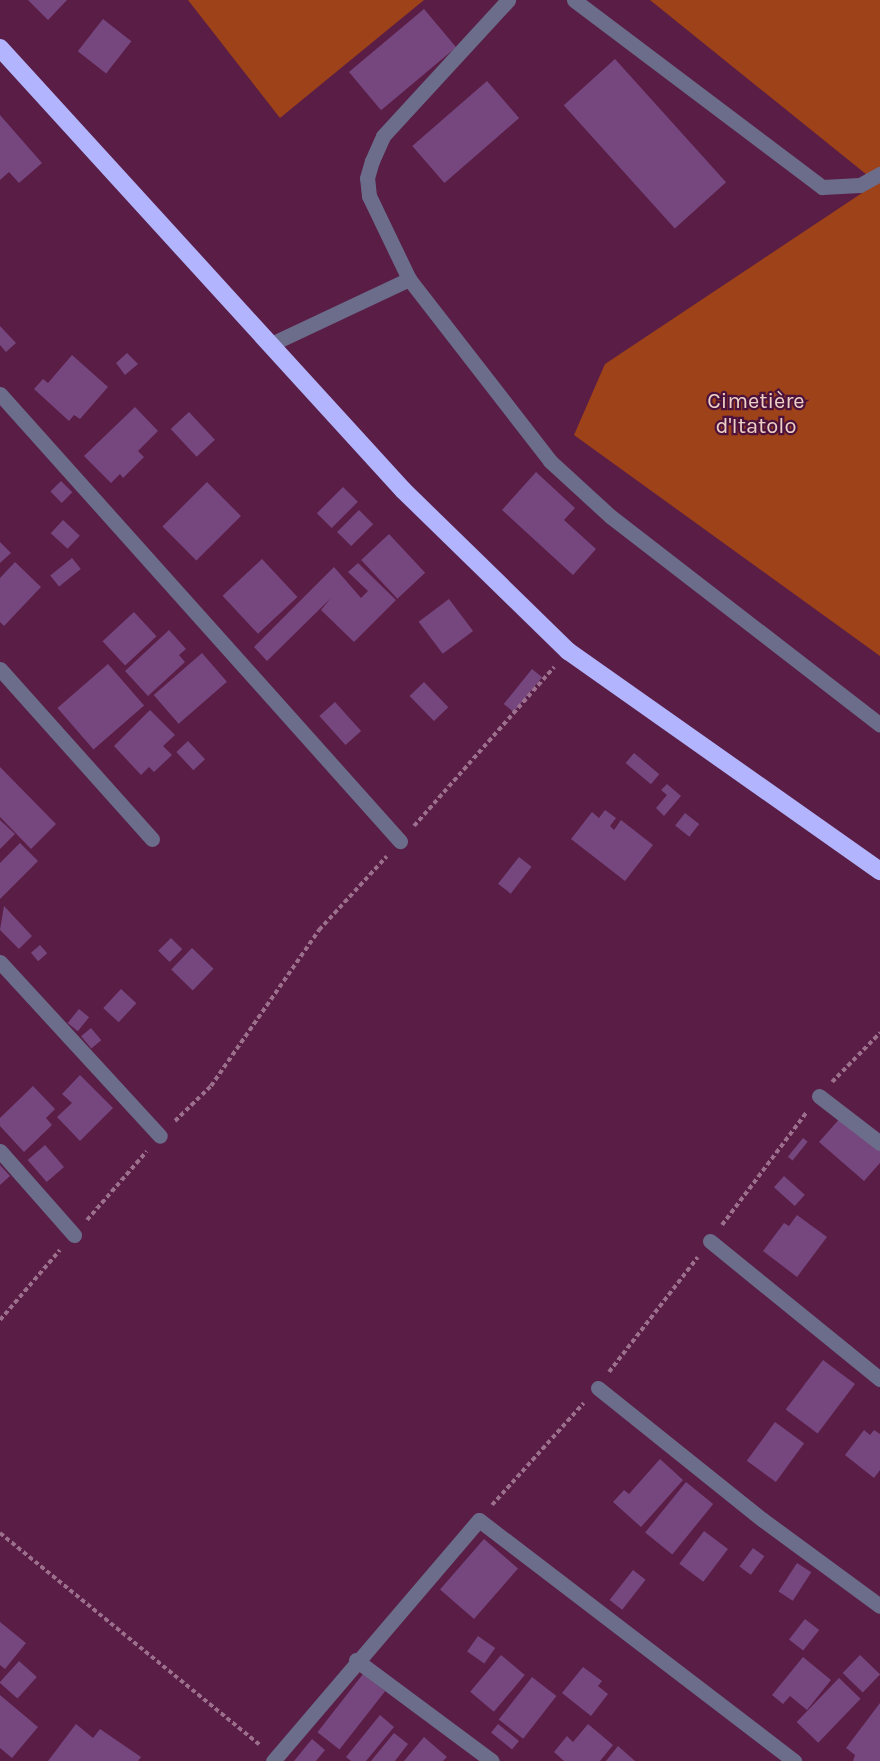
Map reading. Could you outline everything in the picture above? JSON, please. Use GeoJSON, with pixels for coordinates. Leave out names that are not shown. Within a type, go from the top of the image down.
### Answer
{"type":"FeatureCollection","features":[{"type":"Feature","properties":{"kind":"highway"},"geometry":{"type":"LineString","coordinates":[[0,48],[177,239],[269,345],[403,490],[568,651],[880,871]]}},
{"type":"Feature","properties":{"kind":"street"},"geometry":{"type":"LineString","coordinates":[[508,0],[383,136],[372,161],[367,178],[369,195],[409,279],[550,461],[610,516],[880,725]]}},
{"type":"Feature","properties":{"kind":"street"},"geometry":{"type":"LineString","coordinates":[[574,0],[822,187],[860,185],[880,174]]}},
{"type":"Feature","properties":{"kind":"street"},"geometry":{"type":"LineString","coordinates":[[269,345],[409,279]]}},
{"type":"Feature","properties":{"kind":"street"},"geometry":{"type":"LineString","coordinates":[[0,394],[400,841]]}},
{"type":"Feature","properties":{"kind":"street"},"geometry":{"type":"LineString","coordinates":[[0,669],[152,839]]}},
{"type":"Feature","properties":{"kind":"street"},"geometry":{"type":"LineString","coordinates":[[0,962],[160,1136]]}},
{"type":"Feature","properties":{"kind":"street"},"geometry":{"type":"LineString","coordinates":[[819,1096],[880,1143]]}},
{"type":"Feature","properties":{"kind":"street"},"geometry":{"type":"LineString","coordinates":[[0,1151],[74,1234]]}},
{"type":"Feature","properties":{"kind":"street"},"geometry":{"type":"LineString","coordinates":[[710,1241],[880,1379]]}},
{"type":"Feature","properties":{"kind":"street"},"geometry":{"type":"LineString","coordinates":[[598,1388],[763,1520],[880,1606]]}},
{"type":"Feature","properties":{"kind":"street"},"geometry":{"type":"LineString","coordinates":[[274,1760],[356,1660],[478,1520],[794,1761]]}},
{"type":"Feature","properties":{"kind":"street"},"geometry":{"type":"LineString","coordinates":[[356,1660],[492,1761]]}},
{"type":"Feature","properties":{"kind":"path"},"geometry":{"type":"LineString","coordinates":[[0,1320],[160,1136],[211,1086],[320,930],[568,651]]}},
{"type":"Feature","properties":{"kind":"path"},"geometry":{"type":"LineString","coordinates":[[478,1520],[598,1388],[819,1096],[880,1033]]}},
{"type":"Feature","properties":{"kind":"path"},"geometry":{"type":"LineString","coordinates":[[0,1533],[274,1760]]}},
{"type":"Feature","properties":{"kind":"green space"},"geometry":{"type":"Polygon","coordinates":[[[188,0],[424,0],[280,118],[188,0]]]}},
{"type":"Feature","properties":{"kind":"green space","name":"Cimetière d'Itatolo"},"geometry":{"type":"Polygon","coordinates":[[[650,0],[880,0],[880,656],[574,435],[605,364],[877,183],[650,0]]]}},
{"type":"Feature","properties":{"kind":"building"},"geometry":{"type":"Polygon","coordinates":[[[28,0],[67,0],[48,20],[28,0]]]}},
{"type":"Feature","properties":{"kind":"building"},"geometry":{"type":"Polygon","coordinates":[[[424,9],[456,47],[381,110],[349,72],[424,9]]]}},
{"type":"Feature","properties":{"kind":"building"},"geometry":{"type":"Polygon","coordinates":[[[103,19],[131,41],[106,73],[78,51],[103,19]]]}},
{"type":"Feature","properties":{"kind":"building"},"geometry":{"type":"Polygon","coordinates":[[[615,59],[726,182],[675,229],[564,105],[615,59]]]}},
{"type":"Feature","properties":{"kind":"building"},"geometry":{"type":"Polygon","coordinates":[[[487,81],[519,118],[444,183],[412,146],[487,81]]]}},
{"type":"Feature","properties":{"kind":"building"},"geometry":{"type":"Polygon","coordinates":[[[0,115],[42,163],[19,183],[9,172],[0,180],[0,115]]]}},
{"type":"Feature","properties":{"kind":"building"},"geometry":{"type":"Polygon","coordinates":[[[0,326],[16,343],[6,352],[0,345],[0,326]]]}},
{"type":"Feature","properties":{"kind":"building"},"geometry":{"type":"Polygon","coordinates":[[[127,353],[138,364],[125,375],[116,363],[127,353]]]}},
{"type":"Feature","properties":{"kind":"building"},"geometry":{"type":"Polygon","coordinates":[[[72,355],[108,387],[80,419],[74,415],[69,421],[34,389],[43,379],[48,383],[72,355]]]}},
{"type":"Feature","properties":{"kind":"building"},"geometry":{"type":"Polygon","coordinates":[[[135,407],[158,431],[138,451],[144,457],[123,478],[120,474],[111,483],[84,456],[135,407]]]}},
{"type":"Feature","properties":{"kind":"building"},"geometry":{"type":"Polygon","coordinates":[[[189,412],[215,440],[197,457],[171,429],[189,412]]]}},
{"type":"Feature","properties":{"kind":"building"},"geometry":{"type":"Polygon","coordinates":[[[536,472],[575,508],[564,520],[596,549],[573,575],[502,510],[536,472]]]}},
{"type":"Feature","properties":{"kind":"building"},"geometry":{"type":"Polygon","coordinates":[[[61,481],[72,492],[62,503],[50,492],[61,481]]]}},
{"type":"Feature","properties":{"kind":"building"},"geometry":{"type":"Polygon","coordinates":[[[207,482],[241,516],[196,560],[162,527],[207,482]]]}},
{"type":"Feature","properties":{"kind":"building"},"geometry":{"type":"Polygon","coordinates":[[[343,487],[358,502],[332,528],[317,513],[343,487]]]}},
{"type":"Feature","properties":{"kind":"building"},"geometry":{"type":"Polygon","coordinates":[[[359,510],[373,524],[351,546],[337,532],[359,510]]]}},
{"type":"Feature","properties":{"kind":"building"},"geometry":{"type":"Polygon","coordinates":[[[63,520],[80,536],[68,549],[51,533],[63,520]]]}},
{"type":"Feature","properties":{"kind":"building"},"geometry":{"type":"Polygon","coordinates":[[[389,534],[425,573],[397,599],[361,560],[389,534]]]}},
{"type":"Feature","properties":{"kind":"building"},"geometry":{"type":"Polygon","coordinates":[[[0,542],[11,553],[0,563],[0,542]]]}},
{"type":"Feature","properties":{"kind":"building"},"geometry":{"type":"Polygon","coordinates":[[[72,558],[81,569],[59,587],[50,576],[72,558]]]}},
{"type":"Feature","properties":{"kind":"building"},"geometry":{"type":"Polygon","coordinates":[[[262,559],[297,597],[258,634],[223,596],[262,559]]]}},
{"type":"Feature","properties":{"kind":"building"},"geometry":{"type":"Polygon","coordinates":[[[15,562],[41,587],[4,626],[0,622],[0,578],[15,562]]]}},
{"type":"Feature","properties":{"kind":"building"},"geometry":{"type":"Polygon","coordinates":[[[358,563],[396,600],[354,642],[321,610],[331,598],[267,661],[254,647],[334,567],[361,598],[368,591],[348,572],[358,563]]]}},
{"type":"Feature","properties":{"kind":"building"},"geometry":{"type":"Polygon","coordinates":[[[449,599],[473,631],[443,654],[419,622],[449,599]]]}},
{"type":"Feature","properties":{"kind":"building"},"geometry":{"type":"Polygon","coordinates":[[[134,612],[157,636],[125,665],[103,641],[134,612]]]}},
{"type":"Feature","properties":{"kind":"building"},"geometry":{"type":"Polygon","coordinates":[[[169,630],[186,649],[179,655],[185,662],[148,696],[125,671],[169,630]]]}},
{"type":"Feature","properties":{"kind":"building"},"geometry":{"type":"Polygon","coordinates":[[[202,653],[227,682],[179,724],[154,695],[202,653]]]}},
{"type":"Feature","properties":{"kind":"building"},"geometry":{"type":"Polygon","coordinates":[[[108,664],[144,706],[94,749],[57,708],[108,664]]]}},
{"type":"Feature","properties":{"kind":"building"},"geometry":{"type":"Polygon","coordinates":[[[532,669],[542,677],[514,712],[504,704],[532,669]]]}},
{"type":"Feature","properties":{"kind":"building"},"geometry":{"type":"Polygon","coordinates":[[[424,682],[448,707],[434,721],[410,696],[424,682]]]}},
{"type":"Feature","properties":{"kind":"building"},"geometry":{"type":"Polygon","coordinates":[[[335,702],[361,731],[345,745],[319,716],[335,702]]]}},
{"type":"Feature","properties":{"kind":"building"},"geometry":{"type":"Polygon","coordinates":[[[150,710],[175,735],[163,746],[172,755],[154,772],[149,767],[141,775],[114,746],[150,710]]]}},
{"type":"Feature","properties":{"kind":"building"},"geometry":{"type":"Polygon","coordinates":[[[188,741],[205,759],[193,770],[176,752],[188,741]]]}},
{"type":"Feature","properties":{"kind":"building"},"geometry":{"type":"Polygon","coordinates":[[[634,753],[659,774],[651,784],[626,763],[634,753]]]}},
{"type":"Feature","properties":{"kind":"building"},"geometry":{"type":"Polygon","coordinates":[[[0,767],[56,824],[31,849],[0,817],[0,767]]]}},
{"type":"Feature","properties":{"kind":"building"},"geometry":{"type":"Polygon","coordinates":[[[667,784],[681,796],[664,816],[656,808],[667,795],[661,790],[667,784]]]}},
{"type":"Feature","properties":{"kind":"building"},"geometry":{"type":"Polygon","coordinates":[[[605,810],[616,818],[610,826],[614,830],[621,820],[653,845],[625,881],[571,839],[592,812],[599,818],[605,810]]]}},
{"type":"Feature","properties":{"kind":"building"},"geometry":{"type":"Polygon","coordinates":[[[685,813],[699,824],[689,837],[675,826],[685,813]]]}},
{"type":"Feature","properties":{"kind":"building"},"geometry":{"type":"Polygon","coordinates":[[[0,820],[15,834],[0,849],[0,820]]]}},
{"type":"Feature","properties":{"kind":"building"},"geometry":{"type":"Polygon","coordinates":[[[20,843],[38,861],[0,899],[0,863],[20,843]]]}},
{"type":"Feature","properties":{"kind":"building"},"geometry":{"type":"Polygon","coordinates":[[[519,857],[532,867],[511,894],[498,884],[519,857]]]}},
{"type":"Feature","properties":{"kind":"building"},"geometry":{"type":"Polygon","coordinates":[[[4,906],[32,936],[19,949],[0,930],[4,906]]]}},
{"type":"Feature","properties":{"kind":"building"},"geometry":{"type":"Polygon","coordinates":[[[171,938],[182,949],[170,962],[158,951],[171,938]]]}},
{"type":"Feature","properties":{"kind":"building"},"geometry":{"type":"Polygon","coordinates":[[[40,945],[47,953],[38,961],[31,953],[40,945]]]}},
{"type":"Feature","properties":{"kind":"building"},"geometry":{"type":"Polygon","coordinates":[[[192,948],[214,969],[193,990],[171,970],[192,948]]]}},
{"type":"Feature","properties":{"kind":"building"},"geometry":{"type":"Polygon","coordinates":[[[121,989],[136,1003],[119,1022],[103,1008],[121,989]]]}},
{"type":"Feature","properties":{"kind":"building"},"geometry":{"type":"Polygon","coordinates":[[[79,1009],[89,1017],[78,1031],[68,1023],[79,1009]]]}},
{"type":"Feature","properties":{"kind":"building"},"geometry":{"type":"Polygon","coordinates":[[[91,1028],[101,1040],[91,1049],[81,1036],[91,1028]]]}},
{"type":"Feature","properties":{"kind":"building"},"geometry":{"type":"Polygon","coordinates":[[[80,1075],[113,1108],[80,1141],[57,1117],[72,1103],[62,1094],[80,1075]]]}},
{"type":"Feature","properties":{"kind":"building"},"geometry":{"type":"Polygon","coordinates":[[[33,1086],[55,1109],[46,1118],[52,1125],[24,1152],[0,1126],[0,1118],[33,1086]]]}},
{"type":"Feature","properties":{"kind":"building"},"geometry":{"type":"Polygon","coordinates":[[[842,1116],[880,1150],[880,1163],[864,1181],[819,1142],[842,1116]]]}},
{"type":"Feature","properties":{"kind":"building"},"geometry":{"type":"Polygon","coordinates":[[[803,1138],[808,1142],[793,1160],[788,1157],[803,1138]]]}},
{"type":"Feature","properties":{"kind":"building"},"geometry":{"type":"Polygon","coordinates":[[[45,1145],[64,1167],[47,1182],[28,1160],[45,1145]]]}},
{"type":"Feature","properties":{"kind":"building"},"geometry":{"type":"Polygon","coordinates":[[[0,1165],[10,1176],[0,1185],[0,1165]]]}},
{"type":"Feature","properties":{"kind":"building"},"geometry":{"type":"Polygon","coordinates":[[[784,1176],[805,1195],[795,1206],[774,1187],[784,1176]]]}},
{"type":"Feature","properties":{"kind":"building"},"geometry":{"type":"Polygon","coordinates":[[[797,1215],[827,1237],[797,1277],[763,1251],[784,1223],[789,1226],[797,1215]]]}},
{"type":"Feature","properties":{"kind":"building"},"geometry":{"type":"Polygon","coordinates":[[[823,1360],[855,1384],[818,1434],[786,1410],[823,1360]]]}},
{"type":"Feature","properties":{"kind":"building"},"geometry":{"type":"Polygon","coordinates":[[[775,1422],[804,1443],[776,1482],[747,1461],[775,1422]]]}},
{"type":"Feature","properties":{"kind":"building"},"geometry":{"type":"Polygon","coordinates":[[[864,1430],[870,1435],[874,1430],[880,1434],[880,1470],[874,1478],[845,1455],[864,1430]]]}},
{"type":"Feature","properties":{"kind":"building"},"geometry":{"type":"Polygon","coordinates":[[[660,1459],[683,1480],[641,1527],[613,1502],[624,1490],[629,1494],[660,1459]]]}},
{"type":"Feature","properties":{"kind":"building"},"geometry":{"type":"Polygon","coordinates":[[[686,1482],[713,1504],[672,1555],[645,1533],[686,1482]]]}},
{"type":"Feature","properties":{"kind":"building"},"geometry":{"type":"Polygon","coordinates":[[[704,1531],[728,1549],[703,1582],[679,1564],[704,1531]]]}},
{"type":"Feature","properties":{"kind":"building"},"geometry":{"type":"Polygon","coordinates":[[[484,1539],[518,1569],[474,1619],[440,1590],[484,1539]]]}},
{"type":"Feature","properties":{"kind":"building"},"geometry":{"type":"Polygon","coordinates":[[[753,1548],[764,1556],[751,1575],[739,1567],[753,1548]]]}},
{"type":"Feature","properties":{"kind":"building"},"geometry":{"type":"Polygon","coordinates":[[[797,1563],[811,1572],[793,1601],[778,1592],[797,1563]]]}},
{"type":"Feature","properties":{"kind":"building"},"geometry":{"type":"Polygon","coordinates":[[[633,1570],[646,1580],[622,1610],[610,1600],[633,1570]]]}},
{"type":"Feature","properties":{"kind":"building"},"geometry":{"type":"Polygon","coordinates":[[[805,1619],[819,1630],[803,1651],[789,1639],[805,1619]]]}},
{"type":"Feature","properties":{"kind":"building"},"geometry":{"type":"Polygon","coordinates":[[[0,1622],[26,1643],[5,1669],[0,1665],[0,1622]]]}},
{"type":"Feature","properties":{"kind":"building"},"geometry":{"type":"Polygon","coordinates":[[[478,1636],[495,1648],[484,1664],[467,1652],[478,1636]]]}},
{"type":"Feature","properties":{"kind":"building"},"geometry":{"type":"Polygon","coordinates":[[[501,1655],[525,1675],[494,1712],[470,1692],[501,1655]]]}},
{"type":"Feature","properties":{"kind":"building"},"geometry":{"type":"Polygon","coordinates":[[[860,1655],[880,1674],[863,1692],[843,1673],[860,1655]]]}},
{"type":"Feature","properties":{"kind":"building"},"geometry":{"type":"Polygon","coordinates":[[[803,1657],[831,1680],[807,1710],[790,1696],[783,1704],[772,1695],[803,1657]]]}},
{"type":"Feature","properties":{"kind":"building"},"geometry":{"type":"Polygon","coordinates":[[[19,1661],[37,1677],[17,1699],[0,1682],[19,1661]]]}},
{"type":"Feature","properties":{"kind":"building"},"geometry":{"type":"Polygon","coordinates":[[[583,1667],[602,1681],[598,1686],[608,1694],[591,1716],[562,1693],[583,1667]]]}},
{"type":"Feature","properties":{"kind":"building"},"geometry":{"type":"Polygon","coordinates":[[[363,1674],[385,1691],[340,1750],[317,1732],[363,1674]]]}},
{"type":"Feature","properties":{"kind":"building"},"geometry":{"type":"Polygon","coordinates":[[[532,1677],[556,1696],[523,1739],[499,1720],[532,1677]]]}},
{"type":"Feature","properties":{"kind":"building"},"geometry":{"type":"Polygon","coordinates":[[[839,1678],[861,1699],[818,1743],[797,1722],[839,1678]]]}},
{"type":"Feature","properties":{"kind":"building"},"geometry":{"type":"Polygon","coordinates":[[[0,1695],[38,1727],[12,1758],[0,1748],[0,1695]]]}},
{"type":"Feature","properties":{"kind":"building"},"geometry":{"type":"Polygon","coordinates":[[[880,1703],[880,1761],[853,1761],[855,1755],[846,1748],[880,1703]]]}},
{"type":"Feature","properties":{"kind":"building"},"geometry":{"type":"Polygon","coordinates":[[[380,1715],[394,1727],[366,1761],[351,1761],[346,1757],[380,1715]]]}},
{"type":"Feature","properties":{"kind":"building"},"geometry":{"type":"Polygon","coordinates":[[[76,1724],[93,1738],[100,1729],[141,1757],[138,1761],[48,1761],[76,1724]]]}},
{"type":"Feature","properties":{"kind":"building"},"geometry":{"type":"Polygon","coordinates":[[[498,1724],[519,1741],[512,1750],[491,1733],[498,1724]]]}},
{"type":"Feature","properties":{"kind":"building"},"geometry":{"type":"Polygon","coordinates":[[[588,1724],[613,1745],[600,1761],[564,1761],[554,1752],[567,1736],[573,1742],[588,1724]]]}},
{"type":"Feature","properties":{"kind":"building"},"geometry":{"type":"Polygon","coordinates":[[[394,1733],[408,1744],[395,1761],[371,1761],[394,1733]]]}},
{"type":"Feature","properties":{"kind":"building"},"geometry":{"type":"Polygon","coordinates":[[[424,1737],[447,1757],[443,1761],[404,1761],[424,1737]]]}},
{"type":"Feature","properties":{"kind":"building"},"geometry":{"type":"Polygon","coordinates":[[[312,1739],[325,1750],[316,1761],[294,1761],[312,1739]]]}},
{"type":"Feature","properties":{"kind":"building"},"geometry":{"type":"Polygon","coordinates":[[[618,1746],[635,1761],[606,1761],[618,1746]]]}}]}
